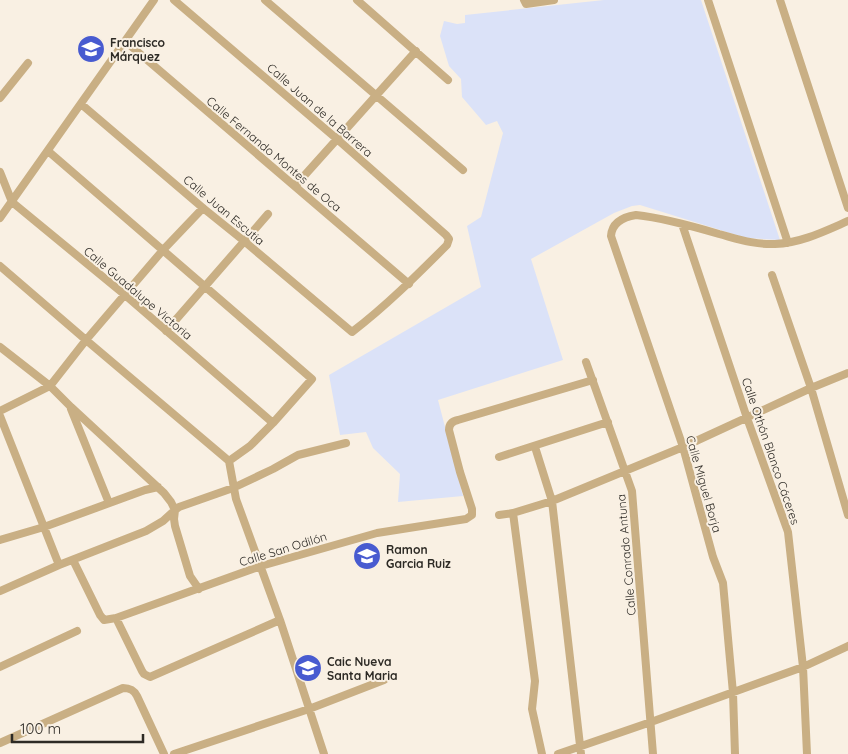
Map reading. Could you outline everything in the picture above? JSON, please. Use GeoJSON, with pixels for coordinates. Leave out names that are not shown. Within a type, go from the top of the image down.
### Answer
{"type":"FeatureCollection","features":[{"type":"Feature","properties":{"kind":"street"},"geometry":{"type":"LineString","coordinates":[[0,218],[154,0]]}},
{"type":"Feature","properties":{"kind":"street","name":"Calle Juan de la Barrera"},"geometry":{"type":"LineString","coordinates":[[174,0],[338,139],[446,234],[449,239],[446,245],[409,284]]}},
{"type":"Feature","properties":{"kind":"street"},"geometry":{"type":"LineString","coordinates":[[265,0],[463,170]]}},
{"type":"Feature","properties":{"kind":"street"},"geometry":{"type":"LineString","coordinates":[[357,0],[448,80]]}},
{"type":"Feature","properties":{"kind":"street"},"geometry":{"type":"LineString","coordinates":[[525,2],[554,0]]}},
{"type":"Feature","properties":{"kind":"street"},"geometry":{"type":"LineString","coordinates":[[708,0],[788,242]]}},
{"type":"Feature","properties":{"kind":"street"},"geometry":{"type":"LineString","coordinates":[[780,0],[848,208]]}},
{"type":"Feature","properties":{"kind":"street","name":"Calle Fernando Montes de Oca"},"geometry":{"type":"LineString","coordinates":[[125,41],[409,284]]}},
{"type":"Feature","properties":{"kind":"street"},"geometry":{"type":"LineString","coordinates":[[295,186],[416,51]]}},
{"type":"Feature","properties":{"kind":"street"},"geometry":{"type":"LineString","coordinates":[[0,98],[28,63]]}},
{"type":"Feature","properties":{"kind":"street","name":"Calle Juan Escutia"},"geometry":{"type":"LineString","coordinates":[[82,104],[352,332],[409,284]]}},
{"type":"Feature","properties":{"kind":"street"},"geometry":{"type":"LineString","coordinates":[[48,151],[312,379],[273,423],[250,446],[229,463]]}},
{"type":"Feature","properties":{"kind":"street","name":"Calle Guadalupe Victoria"},"geometry":{"type":"LineString","coordinates":[[0,172],[12,202],[125,295],[273,423]]}},
{"type":"Feature","properties":{"kind":"street"},"geometry":{"type":"LineString","coordinates":[[0,411],[50,386],[86,340],[163,250],[203,208]]}},
{"type":"Feature","properties":{"kind":"street"},"geometry":{"type":"LineString","coordinates":[[166,331],[268,214]]}},
{"type":"Feature","properties":{"kind":"street","name":"Calle Miguel Borja"},"geometry":{"type":"LineString","coordinates":[[682,224],[636,215],[629,216],[619,221],[613,227],[611,236],[683,447],[713,557],[724,588],[733,693],[735,754]]}},
{"type":"Feature","properties":{"kind":"street"},"geometry":{"type":"LineString","coordinates":[[682,224],[752,243],[777,244],[805,238],[848,221]]}},
{"type":"Feature","properties":{"kind":"street","name":"Calle Othón Blanco Cáceres"},"geometry":{"type":"LineString","coordinates":[[682,224],[788,532],[803,667],[806,754]]}},
{"type":"Feature","properties":{"kind":"street"},"geometry":{"type":"LineString","coordinates":[[0,266],[229,463],[233,488],[280,620],[324,754]]}},
{"type":"Feature","properties":{"kind":"street"},"geometry":{"type":"LineString","coordinates":[[772,275],[811,388],[848,515]]}},
{"type":"Feature","properties":{"kind":"street"},"geometry":{"type":"LineString","coordinates":[[0,347],[50,386],[158,487],[171,502],[175,510],[175,526],[190,576],[199,589]]}},
{"type":"Feature","properties":{"kind":"street","name":"Calle Conrado Antuna"},"geometry":{"type":"LineString","coordinates":[[586,362],[632,491],[653,754]]}},
{"type":"Feature","properties":{"kind":"street"},"geometry":{"type":"LineString","coordinates":[[499,515],[513,513],[552,501],[683,447],[848,373]]}},
{"type":"Feature","properties":{"kind":"street","name":"Calle San Odilón"},"geometry":{"type":"LineString","coordinates":[[73,560],[104,620],[116,618],[261,566],[377,533],[466,519],[472,515],[472,509],[449,430],[451,424],[458,420],[593,380]]}},
{"type":"Feature","properties":{"kind":"street"},"geometry":{"type":"LineString","coordinates":[[71,407],[109,503]]}},
{"type":"Feature","properties":{"kind":"street"},"geometry":{"type":"LineString","coordinates":[[0,416],[59,566]]}},
{"type":"Feature","properties":{"kind":"street"},"geometry":{"type":"LineString","coordinates":[[499,457],[608,422]]}},
{"type":"Feature","properties":{"kind":"street"},"geometry":{"type":"LineString","coordinates":[[0,591],[157,526],[179,507],[233,488],[298,455],[346,443]]}},
{"type":"Feature","properties":{"kind":"street"},"geometry":{"type":"LineString","coordinates":[[534,446],[552,501],[581,750]]}},
{"type":"Feature","properties":{"kind":"street"},"geometry":{"type":"LineString","coordinates":[[0,540],[44,527],[158,487]]}},
{"type":"Feature","properties":{"kind":"street"},"geometry":{"type":"LineString","coordinates":[[513,513],[536,682],[532,709],[542,754]]}},
{"type":"Feature","properties":{"kind":"street"},"geometry":{"type":"LineString","coordinates":[[116,618],[142,671],[148,676],[153,676],[280,620]]}},
{"type":"Feature","properties":{"kind":"street"},"geometry":{"type":"LineString","coordinates":[[0,667],[77,631]]}},
{"type":"Feature","properties":{"kind":"street"},"geometry":{"type":"LineString","coordinates":[[558,754],[581,750],[651,722],[803,667],[848,646]]}},
{"type":"Feature","properties":{"kind":"street"},"geometry":{"type":"LineString","coordinates":[[174,754],[309,709],[384,680]]}},
{"type":"Feature","properties":{"kind":"street"},"geometry":{"type":"LineString","coordinates":[[0,742],[123,688],[127,688],[131,689],[138,696],[164,754]]}},
{"type":"Feature","properties":{"kind":"shaded area"},"geometry":{"type":"Polygon","coordinates":[[[604,0],[701,0],[780,240],[746,238],[640,205],[614,213],[531,259],[563,360],[438,400],[463,496],[398,502],[400,474],[373,448],[366,432],[340,435],[329,375],[481,287],[467,226],[481,217],[503,133],[497,121],[486,125],[462,97],[461,79],[449,66],[440,36],[444,21],[457,24],[465,23],[465,15],[604,0]]]}},
{"type":"Feature","properties":{"kind":"place","name":"Francisco Márquez"},"geometry":{"type":"Point","coordinates":[91,49]}},
{"type":"Feature","properties":{"kind":"place","name":"Ramon Garcia Ruiz"},"geometry":{"type":"Point","coordinates":[367,556]}},
{"type":"Feature","properties":{"kind":"place","name":"Caic Nueva Santa Maria"},"geometry":{"type":"Point","coordinates":[308,668]}}]}
